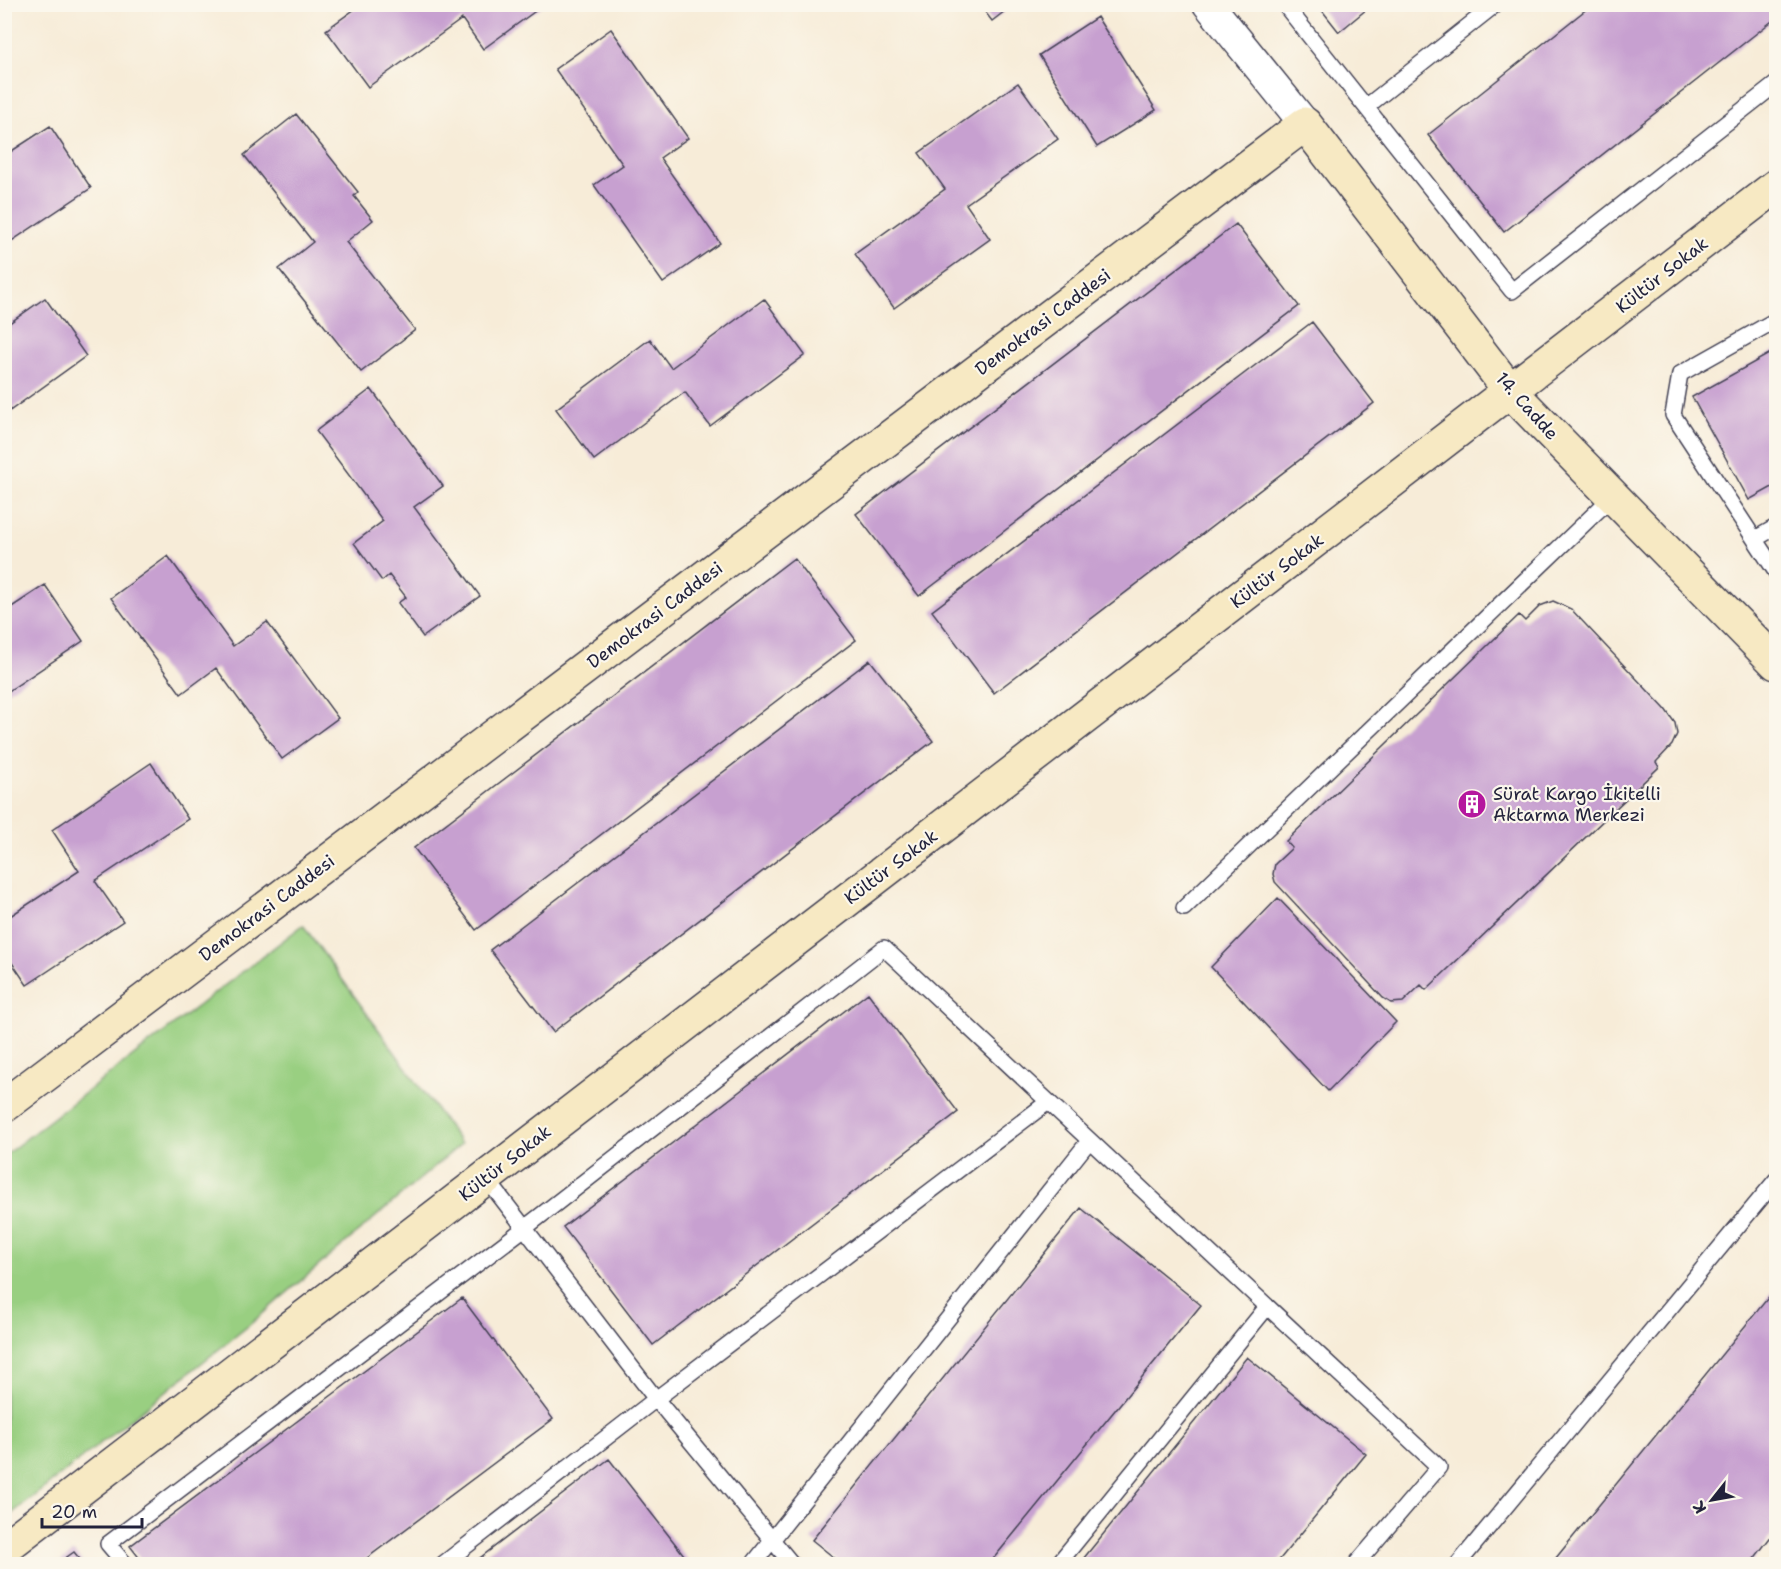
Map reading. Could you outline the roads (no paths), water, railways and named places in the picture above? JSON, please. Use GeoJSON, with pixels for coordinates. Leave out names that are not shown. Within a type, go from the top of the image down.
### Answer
{"type":"FeatureCollection","features":[{"type":"Feature","properties":{"kind":"street"},"geometry":{"type":"LineString","coordinates":[[1208,4],[1305,124]]}},
{"type":"Feature","properties":{"kind":"street","name":"14. Cadde"},"geometry":{"type":"LineString","coordinates":[[1305,124],[1511,392],[1776,663]]}},
{"type":"Feature","properties":{"kind":"street","name":"Demokrasi Caddesi"},"geometry":{"type":"LineString","coordinates":[[4,1106],[1305,124]]}},
{"type":"Feature","properties":{"kind":"street","name":"Kültür Sokak"},"geometry":{"type":"LineString","coordinates":[[4,1548],[1511,392],[1776,186]]}},
{"type":"Feature","properties":{"kind":"lane"},"geometry":{"type":"LineString","coordinates":[[1284,4],[1512,291],[1776,84]]}},
{"type":"Feature","properties":{"kind":"lane"},"geometry":{"type":"LineString","coordinates":[[1366,107],[1496,4]]}},
{"type":"Feature","properties":{"kind":"lane"},"geometry":{"type":"LineString","coordinates":[[1776,320],[1680,374],[1673,415],[1776,572]]}},
{"type":"Feature","properties":{"kind":"lane"},"geometry":{"type":"LineString","coordinates":[[1184,908],[1613,496]]}},
{"type":"Feature","properties":{"kind":"lane"},"geometry":{"type":"LineString","coordinates":[[1755,539],[1776,527]]}},
{"type":"Feature","properties":{"kind":"lane"},"geometry":{"type":"LineString","coordinates":[[125,1564],[108,1544],[526,1227],[884,948],[1438,1467],[1356,1564]]}},
{"type":"Feature","properties":{"kind":"lane"},"geometry":{"type":"LineString","coordinates":[[443,1564],[656,1399],[1048,1102]]}},
{"type":"Feature","properties":{"kind":"lane"},"geometry":{"type":"LineString","coordinates":[[753,1564],[1089,1141]]}},
{"type":"Feature","properties":{"kind":"lane"},"geometry":{"type":"LineString","coordinates":[[486,1178],[526,1227],[656,1399],[771,1542],[792,1564]]}},
{"type":"Feature","properties":{"kind":"lane"},"geometry":{"type":"LineString","coordinates":[[1458,1564],[1776,1180]]}},
{"type":"Feature","properties":{"kind":"lane"},"geometry":{"type":"LineString","coordinates":[[1058,1564],[1267,1307]]}},
{"type":"Feature","properties":{"kind":"place","name":"Sürat Kargo İkitelli Aktarma Merkezi"},"geometry":{"type":"Point","coordinates":[1472,804]}}]}
